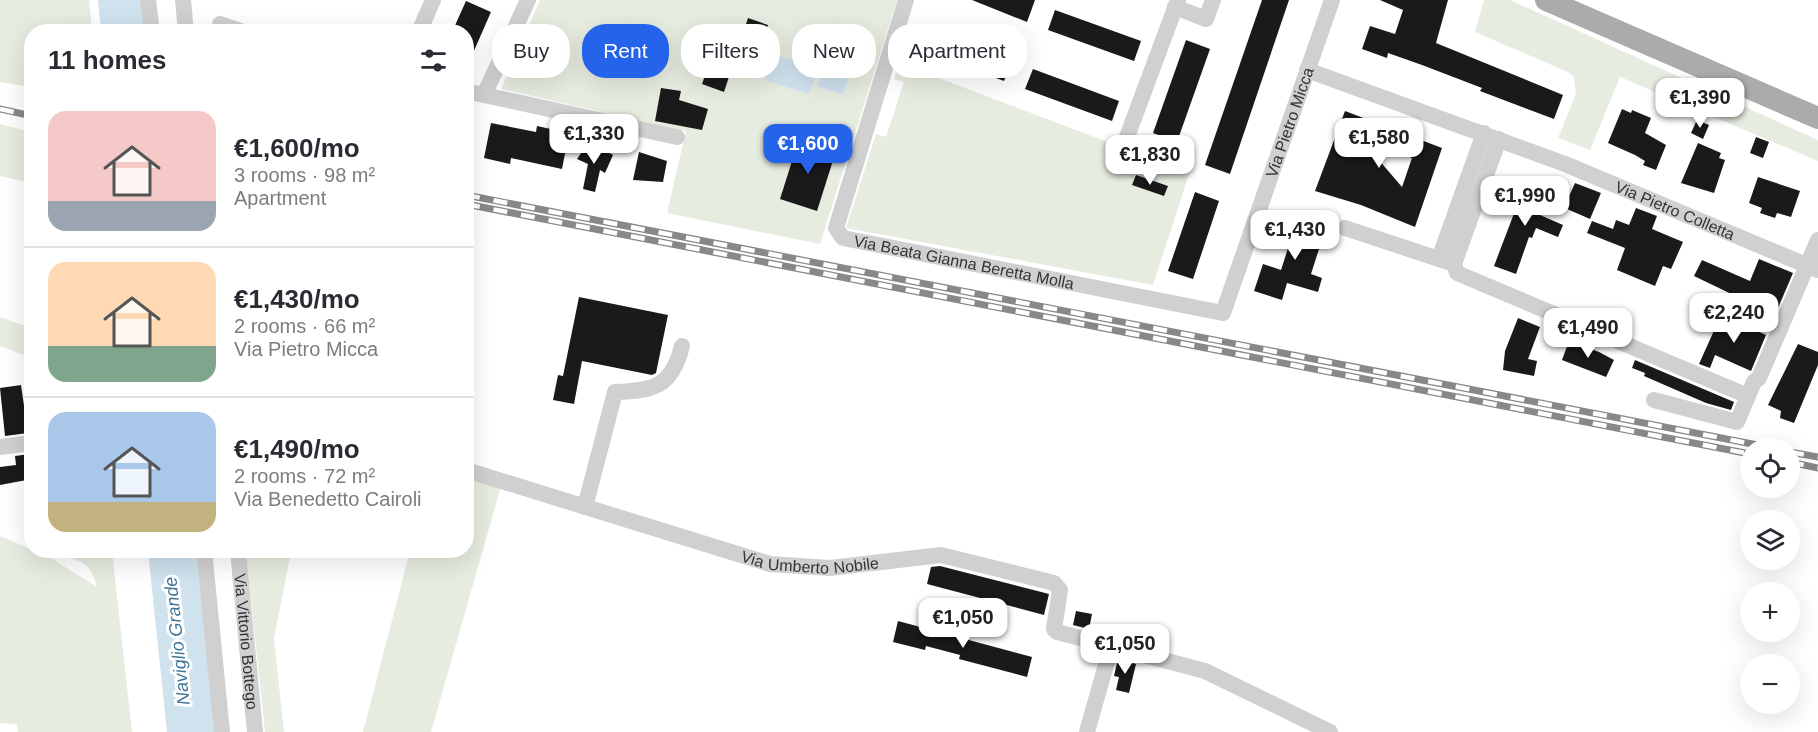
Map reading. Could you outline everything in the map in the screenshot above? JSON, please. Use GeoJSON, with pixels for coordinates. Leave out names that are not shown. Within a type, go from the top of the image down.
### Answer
{"type":"FeatureCollection","features":[{"type":"Feature","properties":{"kind":"main road"},"geometry":{"type":"LineString","coordinates":[[1546,0],[1817,118]]}},
{"type":"Feature","properties":{"kind":"street"},"geometry":{"type":"LineString","coordinates":[[148,0],[151,24]]}},
{"type":"Feature","properties":{"kind":"street"},"geometry":{"type":"LineString","coordinates":[[183,0],[185,24]]}},
{"type":"Feature","properties":{"kind":"street"},"geometry":{"type":"LineString","coordinates":[[422,24],[433,0]]}},
{"type":"Feature","properties":{"kind":"street"},"geometry":{"type":"LineString","coordinates":[[484,95],[528,0]]}},
{"type":"Feature","properties":{"kind":"street","name":"Via Beata Gianna Beretta Molla"},"geometry":{"type":"LineString","coordinates":[[906,0],[836,228],[843,238],[1223,313]]}},
{"type":"Feature","properties":{"kind":"street"},"geometry":{"type":"LineString","coordinates":[[1124,145],[1176,4],[1206,19],[1213,0]]}},
{"type":"Feature","properties":{"kind":"street","name":"Via Pietro Micca"},"geometry":{"type":"LineString","coordinates":[[1223,313],[1332,0]]}},
{"type":"Feature","properties":{"kind":"street","name":"Via Pietro Colletta"},"geometry":{"type":"LineString","coordinates":[[1307,70],[1491,136],[1812,268]]}},
{"type":"Feature","properties":{"kind":"street"},"geometry":{"type":"LineString","coordinates":[[474,93],[677,138]]}},
{"type":"Feature","properties":{"kind":"street"},"geometry":{"type":"LineString","coordinates":[[1446,262],[1491,136]]}},
{"type":"Feature","properties":{"kind":"street"},"geometry":{"type":"LineString","coordinates":[[1345,228],[1446,262],[1457,273],[1525,304],[1748,396]]}},
{"type":"Feature","properties":{"kind":"street"},"geometry":{"type":"LineString","coordinates":[[1654,400],[1737,422],[1754,382],[1759,378],[1812,268],[1818,240]]}},
{"type":"Feature","properties":{"kind":"street"},"geometry":{"type":"LineString","coordinates":[[585,507],[615,392],[639,391],[665,382],[677,365],[682,346]]}},
{"type":"Feature","properties":{"kind":"street"},"geometry":{"type":"LineString","coordinates":[[0,447],[24,445]]}},
{"type":"Feature","properties":{"kind":"street","name":"Via Umberto Nobile"},"geometry":{"type":"LineString","coordinates":[[474,472],[770,564],[830,568],[941,555],[1054,583],[1060,590],[1054,629],[1111,647]]}},
{"type":"Feature","properties":{"kind":"street"},"geometry":{"type":"LineString","coordinates":[[205,558],[222,732]]}},
{"type":"Feature","properties":{"kind":"street","name":"Via Vittorio Bottego"},"geometry":{"type":"LineString","coordinates":[[239,558],[255,732]]}},
{"type":"Feature","properties":{"kind":"street"},"geometry":{"type":"LineString","coordinates":[[1087,732],[1111,647],[1205,671],[1330,732]]}},
{"type":"Feature","properties":{"kind":"shaded area"},"geometry":{"type":"Polygon","coordinates":[[[0,0],[89,0],[91,24],[24,24],[24,86],[0,82],[0,0]]]}},
{"type":"Feature","properties":{"kind":"shaded area"},"geometry":{"type":"Polygon","coordinates":[[[540,0],[897,0],[876,67],[876,24],[792,24],[792,78],[872,78],[820,244],[667,213],[686,131],[501,89],[506,78],[570,78],[570,24],[529,24],[540,0]]]}},
{"type":"Feature","properties":{"kind":"shaded area"},"geometry":{"type":"Polygon","coordinates":[[[1484,0],[1510,0],[1818,140],[1818,161],[1620,77],[1590,150],[1558,138],[1576,94],[1574,77],[1568,72],[1475,32],[1484,0]]]}},
{"type":"Feature","properties":{"kind":"shaded area"},"geometry":{"type":"Polygon","coordinates":[[[939,78],[1139,154],[1142,147],[1192,165],[1153,285],[846,228],[876,134],[886,137],[904,82],[894,79],[939,78]]]}},
{"type":"Feature","properties":{"kind":"shaded area"},"geometry":{"type":"Polygon","coordinates":[[[0,124],[24,130],[24,181],[0,176],[0,124]]]}},
{"type":"Feature","properties":{"kind":"shaded area"},"geometry":{"type":"Polygon","coordinates":[[[0,317],[24,326],[24,355],[0,346],[0,317]]]}},
{"type":"Feature","properties":{"kind":"shaded area"},"geometry":{"type":"Polygon","coordinates":[[[474,478],[501,486],[431,732],[363,732],[408,558],[474,558],[474,478]]]}},
{"type":"Feature","properties":{"kind":"shaded area"},"geometry":{"type":"Polygon","coordinates":[[[0,536],[24,546],[24,558],[51,558],[97,587],[86,565],[70,558],[113,558],[132,732],[18,732],[17,724],[0,723],[0,536]]]}},
{"type":"Feature","properties":{"kind":"shaded area"},"geometry":{"type":"Polygon","coordinates":[[[247,558],[290,558],[274,639],[284,732],[265,732],[247,558]]]}},
{"type":"Feature","properties":{"kind":"water"},"geometry":{"type":"Polygon","coordinates":[[[98,0],[140,0],[143,24],[100,24],[98,0]]]}},
{"type":"Feature","properties":{"kind":"water"},"geometry":{"type":"Polygon","coordinates":[[[780,56],[792,60],[792,78],[815,78],[809,94],[765,80],[766,78],[780,78],[780,56]]]}},
{"type":"Feature","properties":{"kind":"water"},"geometry":{"type":"Polygon","coordinates":[[[820,78],[848,79],[843,95],[817,86],[820,78]]]}},
{"type":"Feature","properties":{"kind":"water","name":"Naviglio Grande"},"geometry":{"type":"Polygon","coordinates":[[[149,558],[197,558],[215,732],[167,732],[149,558]]]}},
{"type":"Feature","properties":{"kind":"building"},"geometry":{"type":"Polygon","coordinates":[[[972,0],[1035,0],[1027,22],[972,0]]]}},
{"type":"Feature","properties":{"kind":"building"},"geometry":{"type":"Polygon","coordinates":[[[1262,0],[1289,0],[1230,174],[1205,165],[1262,0]]]}},
{"type":"Feature","properties":{"kind":"building"},"geometry":{"type":"Polygon","coordinates":[[[1380,0],[1448,0],[1436,43],[1563,95],[1554,119],[1480,91],[1482,88],[1422,65],[1388,53],[1387,58],[1362,49],[1370,26],[1395,34],[1403,10],[1380,0]]]}},
{"type":"Feature","properties":{"kind":"building"},"geometry":{"type":"Polygon","coordinates":[[[466,1],[491,12],[474,51],[474,24],[456,24],[466,1]]]}},
{"type":"Feature","properties":{"kind":"building"},"geometry":{"type":"Polygon","coordinates":[[[1055,10],[1141,41],[1134,61],[1048,30],[1055,10]]]}},
{"type":"Feature","properties":{"kind":"building"},"geometry":{"type":"Polygon","coordinates":[[[748,18],[765,24],[746,24],[748,18]]]}},
{"type":"Feature","properties":{"kind":"building"},"geometry":{"type":"Polygon","coordinates":[[[1186,40],[1210,49],[1177,142],[1153,133],[1186,40]]]}},
{"type":"Feature","properties":{"kind":"building"},"geometry":{"type":"Polygon","coordinates":[[[1033,69],[1119,101],[1112,121],[1025,89],[1033,69]]]}},
{"type":"Feature","properties":{"kind":"building"},"geometry":{"type":"Polygon","coordinates":[[[704,78],[729,78],[724,92],[702,84],[704,78]]]}},
{"type":"Feature","properties":{"kind":"building"},"geometry":{"type":"Polygon","coordinates":[[[661,88],[681,91],[679,100],[708,109],[702,130],[655,121],[661,88]]]}},
{"type":"Feature","properties":{"kind":"building"},"geometry":{"type":"Polygon","coordinates":[[[1622,109],[1631,113],[1632,110],[1651,118],[1645,133],[1666,145],[1656,170],[1643,165],[1645,161],[1635,155],[1608,143],[1622,109]]]}},
{"type":"Feature","properties":{"kind":"building"},"geometry":{"type":"Polygon","coordinates":[[[1345,111],[1442,148],[1415,227],[1361,205],[1315,191],[1345,111]],[[1360,138],[1402,187],[1412,158],[1360,138]]]}},
{"type":"Feature","properties":{"kind":"building"},"geometry":{"type":"Polygon","coordinates":[[[1697,120],[1709,125],[1703,139],[1691,133],[1697,120]]]}},
{"type":"Feature","properties":{"kind":"building"},"geometry":{"type":"Polygon","coordinates":[[[491,123],[536,132],[537,126],[569,133],[562,169],[511,158],[510,164],[484,158],[491,123]]]}},
{"type":"Feature","properties":{"kind":"building"},"geometry":{"type":"Polygon","coordinates":[[[1756,137],[1769,142],[1763,158],[1750,153],[1756,137]]]}},
{"type":"Feature","properties":{"kind":"building"},"geometry":{"type":"Polygon","coordinates":[[[799,139],[836,151],[817,211],[780,199],[799,139]]]}},
{"type":"Feature","properties":{"kind":"building"},"geometry":{"type":"Polygon","coordinates":[[[589,142],[613,155],[605,173],[600,170],[595,192],[583,189],[588,164],[577,159],[589,142]]]}},
{"type":"Feature","properties":{"kind":"building"},"geometry":{"type":"Polygon","coordinates":[[[1698,143],[1721,153],[1719,158],[1725,160],[1714,193],[1681,183],[1698,143]]]}},
{"type":"Feature","properties":{"kind":"building"},"geometry":{"type":"Polygon","coordinates":[[[639,152],[667,161],[663,182],[633,180],[639,152]]]}},
{"type":"Feature","properties":{"kind":"building"},"geometry":{"type":"Polygon","coordinates":[[[1136,175],[1168,186],[1164,196],[1132,185],[1136,175]]]}},
{"type":"Feature","properties":{"kind":"building"},"geometry":{"type":"Polygon","coordinates":[[[1758,177],[1800,191],[1791,217],[1777,213],[1775,218],[1760,213],[1762,208],[1749,203],[1758,177]]]}},
{"type":"Feature","properties":{"kind":"building"},"geometry":{"type":"Polygon","coordinates":[[[1526,182],[1550,190],[1540,215],[1563,225],[1558,237],[1536,228],[1532,238],[1529,237],[1516,274],[1494,266],[1526,182]]]}},
{"type":"Feature","properties":{"kind":"building"},"geometry":{"type":"Polygon","coordinates":[[[1575,183],[1601,193],[1590,219],[1567,209],[1566,203],[1575,183]]]}},
{"type":"Feature","properties":{"kind":"building"},"geometry":{"type":"Polygon","coordinates":[[[1195,192],[1219,201],[1193,279],[1168,271],[1195,192]]]}},
{"type":"Feature","properties":{"kind":"building"},"geometry":{"type":"Polygon","coordinates":[[[1636,208],[1657,216],[1652,229],[1683,242],[1671,269],[1663,266],[1655,286],[1617,270],[1625,248],[1587,233],[1592,221],[1613,229],[1616,220],[1629,225],[1636,208]]]}},
{"type":"Feature","properties":{"kind":"building"},"geometry":{"type":"Polygon","coordinates":[[[1299,214],[1327,224],[1311,274],[1322,278],[1318,292],[1287,283],[1282,300],[1254,291],[1263,264],[1281,270],[1299,214]]]}},
{"type":"Feature","properties":{"kind":"building"},"geometry":{"type":"Polygon","coordinates":[[[1759,259],[1793,273],[1775,315],[1694,276],[1702,260],[1750,281],[1759,259]]]}},
{"type":"Feature","properties":{"kind":"building"},"geometry":{"type":"Polygon","coordinates":[[[579,297],[668,315],[656,373],[652,375],[582,361],[574,404],[553,400],[558,375],[563,376],[579,297]]]}},
{"type":"Feature","properties":{"kind":"building"},"geometry":{"type":"Polygon","coordinates":[[[1721,315],[1766,335],[1751,371],[1715,355],[1710,368],[1699,364],[1721,315]]]}},
{"type":"Feature","properties":{"kind":"building"},"geometry":{"type":"Polygon","coordinates":[[[1518,318],[1540,327],[1528,359],[1537,361],[1534,376],[1503,370],[1505,351],[1518,318]]]}},
{"type":"Feature","properties":{"kind":"building"},"geometry":{"type":"Polygon","coordinates":[[[1569,341],[1614,360],[1606,377],[1562,360],[1569,341]]]}},
{"type":"Feature","properties":{"kind":"building"},"geometry":{"type":"Polygon","coordinates":[[[1798,344],[1818,352],[1818,365],[1794,423],[1780,418],[1781,411],[1768,405],[1798,344]]]}},
{"type":"Feature","properties":{"kind":"building"},"geometry":{"type":"Polygon","coordinates":[[[1635,360],[1734,402],[1731,410],[1706,403],[1644,376],[1645,373],[1632,368],[1635,360]]]}},
{"type":"Feature","properties":{"kind":"building"},"geometry":{"type":"Polygon","coordinates":[[[21,385],[24,434],[5,436],[0,388],[21,385]]]}},
{"type":"Feature","properties":{"kind":"building"},"geometry":{"type":"Polygon","coordinates":[[[24,455],[24,480],[0,485],[0,467],[16,465],[15,456],[24,455]]]}},
{"type":"Feature","properties":{"kind":"building"},"geometry":{"type":"Polygon","coordinates":[[[940,566],[1049,594],[1044,615],[927,584],[931,567],[940,566]]]}},
{"type":"Feature","properties":{"kind":"building"},"geometry":{"type":"Polygon","coordinates":[[[1076,611],[1092,614],[1089,629],[1073,625],[1076,611]]]}},
{"type":"Feature","properties":{"kind":"building"},"geometry":{"type":"Polygon","coordinates":[[[898,621],[1032,657],[1027,677],[959,659],[960,655],[926,646],[925,650],[893,642],[898,621]]]}},
{"type":"Feature","properties":{"kind":"building"},"geometry":{"type":"Polygon","coordinates":[[[1118,659],[1136,664],[1129,693],[1116,690],[1119,677],[1114,676],[1118,659]]]}},
{"type":"Feature","properties":{"kind":"railway"},"geometry":{"type":"LineString","coordinates":[[0,109],[24,114]]}},
{"type":"Feature","properties":{"kind":"railway"},"geometry":{"type":"LineString","coordinates":[[474,197],[1740,442]]}},
{"type":"Feature","properties":{"kind":"railway"},"geometry":{"type":"LineString","coordinates":[[474,206],[1740,452]]}},
{"type":"Feature","properties":{"kind":"railway"},"geometry":{"type":"LineString","coordinates":[[1800,454],[1818,457]]}},
{"type":"Feature","properties":{"kind":"railway"},"geometry":{"type":"LineString","coordinates":[[1800,464],[1818,468]]}}]}
